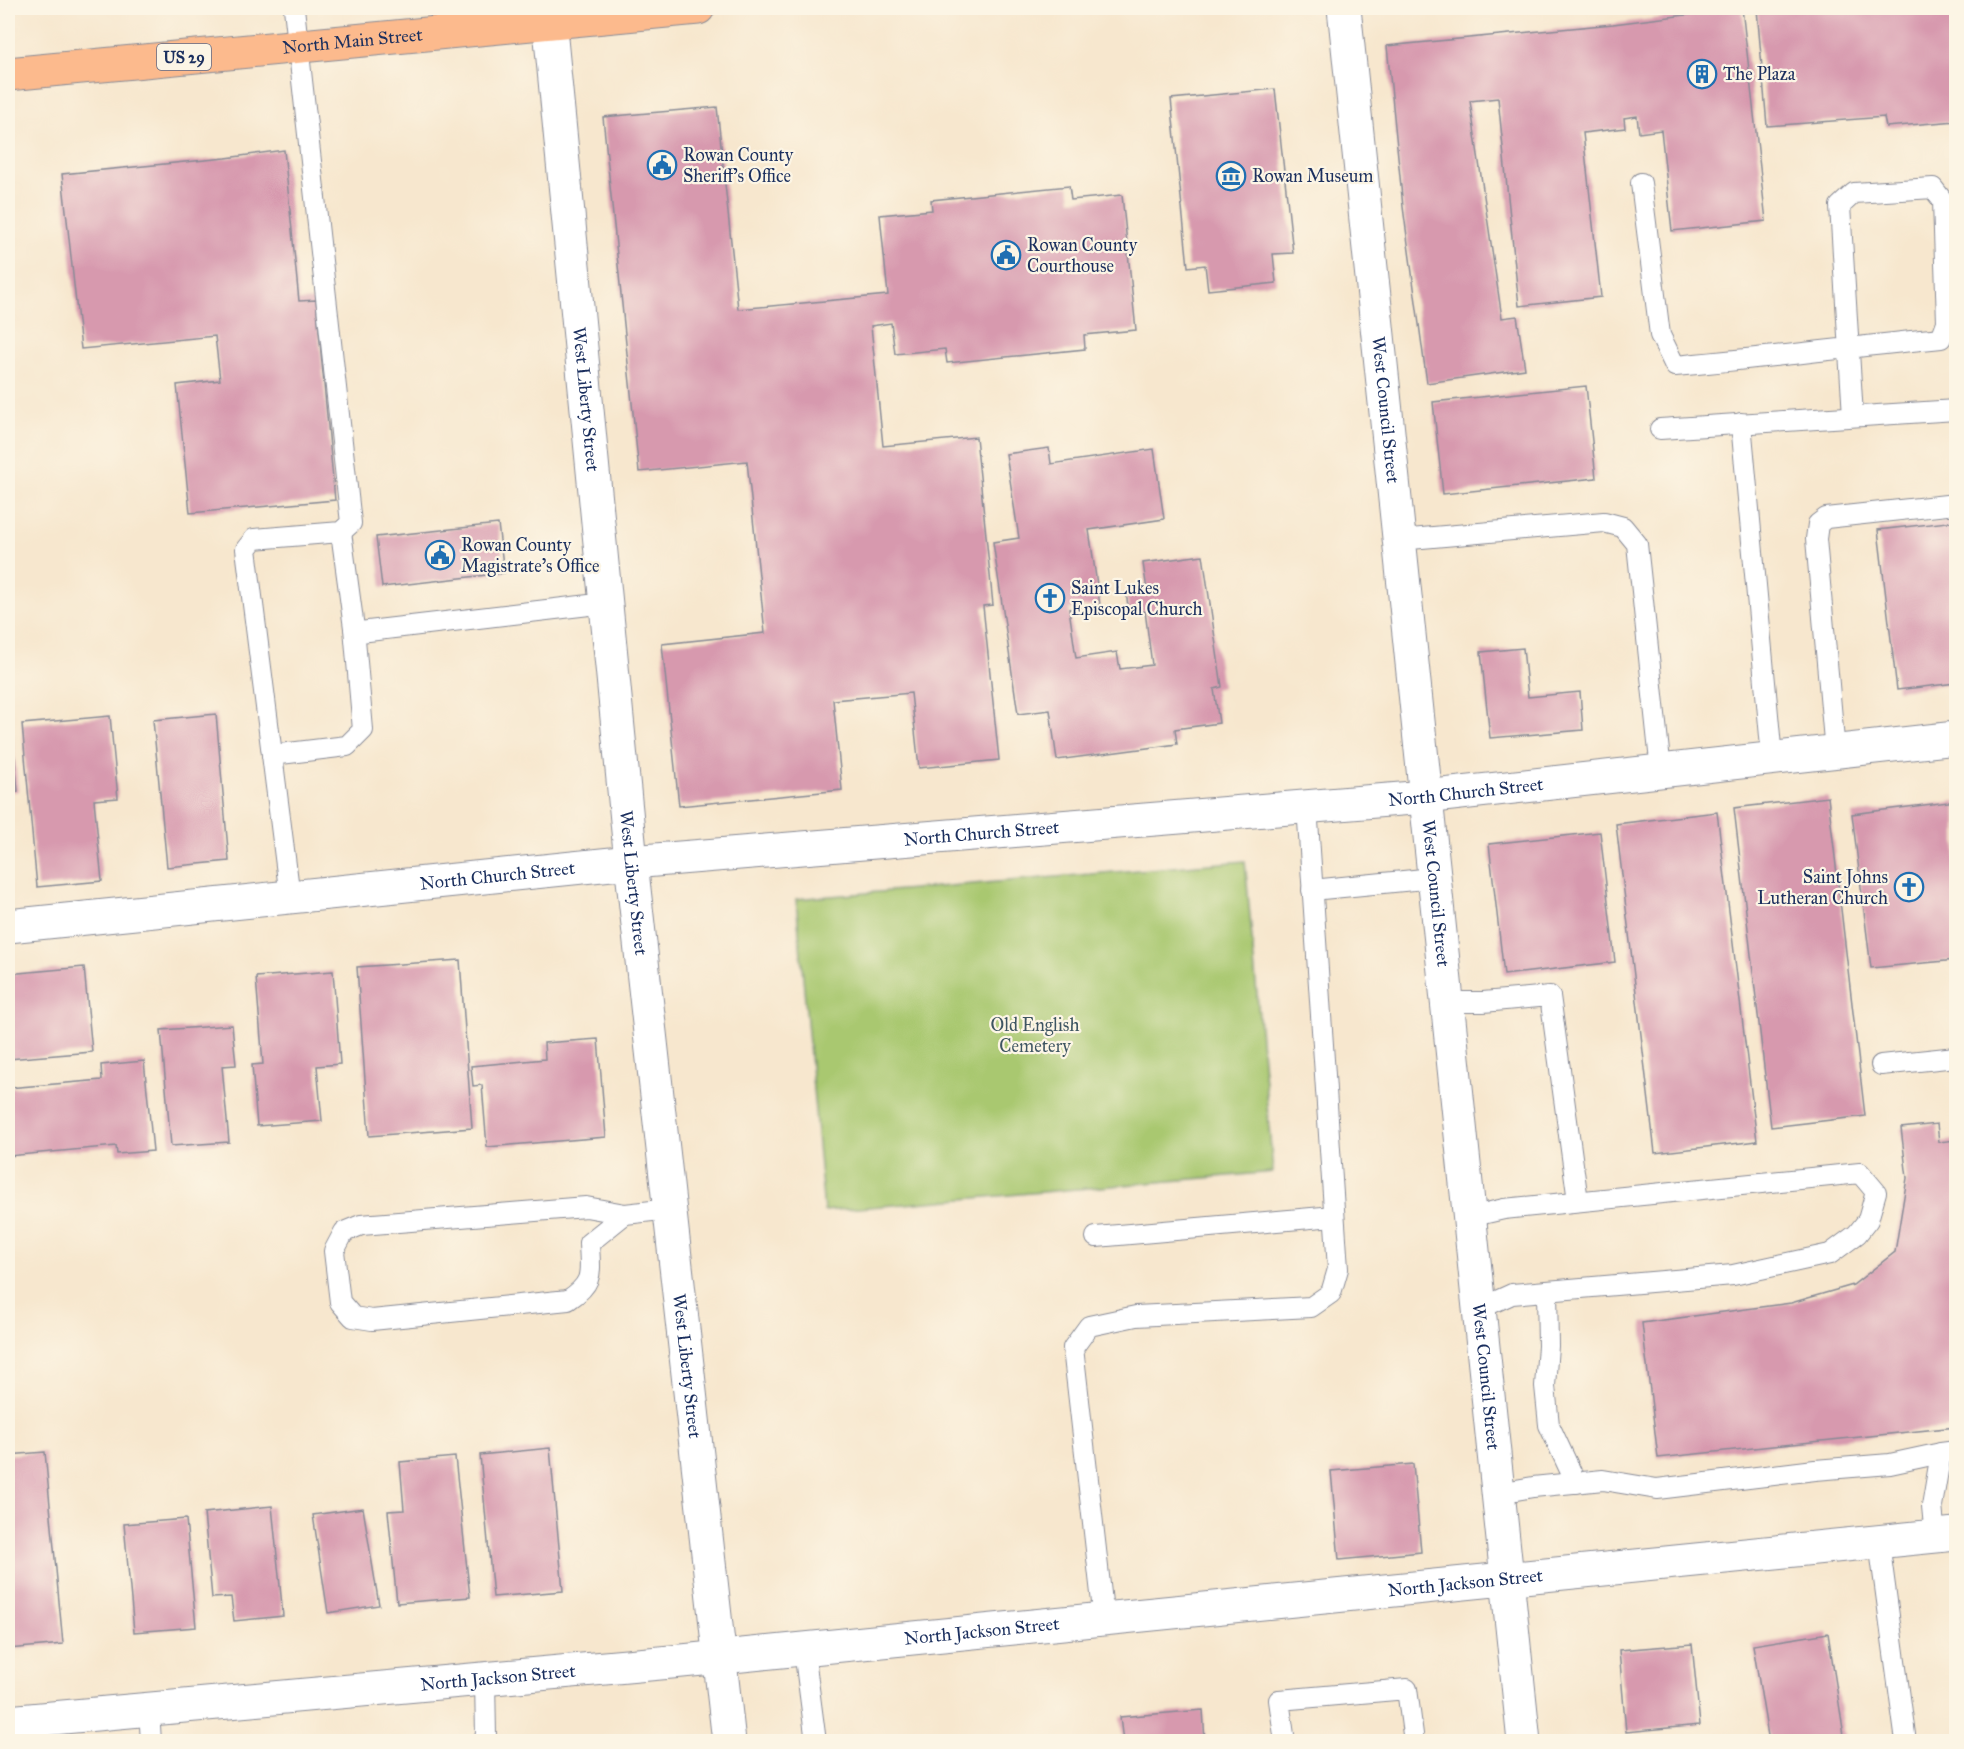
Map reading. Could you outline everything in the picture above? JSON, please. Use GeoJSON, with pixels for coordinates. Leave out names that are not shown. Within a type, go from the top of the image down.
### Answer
{"type":"FeatureCollection","features":[{"type":"Feature","properties":{"kind":"main road","name":"North Main Street"},"geometry":{"type":"LineString","coordinates":[[8,74],[297,46],[548,15],[698,8]]}},
{"type":"Feature","properties":{"kind":"street","name":"West Council Street"},"geometry":{"type":"LineString","coordinates":[[1344,8],[1524,1742]]}},
{"type":"Feature","properties":{"kind":"street","name":"West Liberty Street"},"geometry":{"type":"LineString","coordinates":[[548,15],[631,862],[729,1742]]}},
{"type":"Feature","properties":{"kind":"street","name":"North Church Street"},"geometry":{"type":"LineString","coordinates":[[8,926],[631,862],[1425,797],[1956,738]]}},
{"type":"Feature","properties":{"kind":"street","name":"North Jackson Street"},"geometry":{"type":"LineString","coordinates":[[8,1722],[804,1650],[1946,1535]]}},
{"type":"Feature","properties":{"kind":"lane"},"geometry":{"type":"LineString","coordinates":[[290,897],[246,549],[254,539],[341,532],[351,523],[294,8]]}},
{"type":"Feature","properties":{"kind":"lane"},"geometry":{"type":"LineString","coordinates":[[1641,183],[1660,334],[1676,366],[1848,347],[1941,338],[1947,322],[1942,201],[1933,188],[1854,193],[1840,206],[1848,347],[1853,416]]}},
{"type":"Feature","properties":{"kind":"lane"},"geometry":{"type":"LineString","coordinates":[[1660,429],[1956,410]]}},
{"type":"Feature","properties":{"kind":"lane"},"geometry":{"type":"LineString","coordinates":[[1741,423],[1773,758]]}},
{"type":"Feature","properties":{"kind":"lane"},"geometry":{"type":"LineString","coordinates":[[1835,752],[1816,539],[1818,524],[1826,518],[1956,504]]}},
{"type":"Feature","properties":{"kind":"lane"},"geometry":{"type":"LineString","coordinates":[[1399,540],[1604,522],[1623,527],[1637,544],[1661,771]]}},
{"type":"Feature","properties":{"kind":"lane"},"geometry":{"type":"LineString","coordinates":[[272,755],[347,746],[363,730],[354,628],[341,532]]}},
{"type":"Feature","properties":{"kind":"lane"},"geometry":{"type":"LineString","coordinates":[[354,628],[360,632],[606,603]]}},
{"type":"Feature","properties":{"kind":"lane"},"geometry":{"type":"LineString","coordinates":[[1104,1620],[1073,1348],[1089,1326],[1136,1316],[1311,1307],[1331,1293],[1338,1269],[1307,806]]}},
{"type":"Feature","properties":{"kind":"lane"},"geometry":{"type":"LineString","coordinates":[[1312,890],[1434,878]]}},
{"type":"Feature","properties":{"kind":"lane"},"geometry":{"type":"LineString","coordinates":[[1447,1002],[1483,1002],[1551,996],[1578,1201]]}},
{"type":"Feature","properties":{"kind":"lane"},"geometry":{"type":"LineString","coordinates":[[1881,1065],[1956,1057]]}},
{"type":"Feature","properties":{"kind":"lane"},"geometry":{"type":"LineString","coordinates":[[1469,1217],[1504,1209],[1860,1173],[1876,1192],[1868,1220],[1857,1234],[1830,1254],[1733,1275],[1512,1294],[1479,1309]]}},
{"type":"Feature","properties":{"kind":"lane"},"geometry":{"type":"LineString","coordinates":[[625,1214],[589,1243],[590,1275],[584,1289],[568,1300],[372,1320],[353,1317],[340,1302],[334,1251],[344,1232],[362,1225],[586,1208],[625,1214],[670,1209]]}},
{"type":"Feature","properties":{"kind":"lane"},"geometry":{"type":"LineString","coordinates":[[1096,1237],[1334,1216]]}},
{"type":"Feature","properties":{"kind":"lane"},"geometry":{"type":"LineString","coordinates":[[1547,1291],[1548,1346],[1545,1386],[1549,1425],[1576,1483]]}},
{"type":"Feature","properties":{"kind":"lane"},"geometry":{"type":"LineString","coordinates":[[1498,1493],[1603,1480],[1657,1489],[1815,1470],[1890,1464],[1949,1453],[1932,1506],[1946,1535]]}},
{"type":"Feature","properties":{"kind":"lane"},"geometry":{"type":"LineString","coordinates":[[1879,1542],[1906,1742]]}},
{"type":"Feature","properties":{"kind":"lane"},"geometry":{"type":"LineString","coordinates":[[804,1650],[816,1742]]}},
{"type":"Feature","properties":{"kind":"lane"},"geometry":{"type":"LineString","coordinates":[[482,1742],[486,1737],[485,1679]]}},
{"type":"Feature","properties":{"kind":"lane"},"geometry":{"type":"LineString","coordinates":[[1285,1742],[1279,1700],[1407,1689],[1414,1742]]}},
{"type":"Feature","properties":{"kind":"lane"},"geometry":{"type":"LineString","coordinates":[[149,1709],[151,1742]]}},
{"type":"Feature","properties":{"kind":"green space","name":"Old English Cemetery"},"geometry":{"type":"Polygon","coordinates":[[[1245,861],[1273,1172],[824,1211],[796,899],[1245,861]]]}},
{"type":"Feature","properties":{"kind":"building"},"geometry":{"type":"Polygon","coordinates":[[[1742,8],[1766,221],[1672,231],[1661,130],[1639,133],[1637,116],[1624,118],[1625,128],[1583,133],[1601,297],[1519,306],[1498,98],[1470,101],[1502,318],[1517,316],[1525,369],[1427,383],[1403,207],[1387,46],[1613,24],[1742,8]]]}},
{"type":"Feature","properties":{"kind":"building"},"geometry":{"type":"Polygon","coordinates":[[[1956,8],[1956,121],[1886,127],[1884,117],[1767,126],[1757,9],[1956,8]]]}},
{"type":"Feature","properties":{"kind":"building","name":"Rowan Museum"},"geometry":{"type":"Polygon","coordinates":[[[1275,89],[1293,253],[1273,254],[1276,283],[1208,290],[1205,265],[1188,267],[1171,99],[1275,89]]]}},
{"type":"Feature","properties":{"kind":"building"},"geometry":{"type":"Polygon","coordinates":[[[717,107],[738,309],[888,295],[880,215],[932,210],[931,200],[1069,186],[1071,200],[1122,195],[1136,330],[1084,335],[1085,349],[947,363],[945,349],[895,354],[891,323],[871,326],[883,446],[976,437],[993,605],[983,606],[999,760],[919,768],[911,693],[833,700],[842,790],[679,806],[662,644],[765,633],[747,461],[639,472],[603,117],[717,107]]]}},
{"type":"Feature","properties":{"kind":"building"},"geometry":{"type":"Polygon","coordinates":[[[284,150],[299,301],[316,300],[335,500],[190,513],[177,385],[220,380],[215,336],[81,349],[62,174],[284,150]]]}},
{"type":"Feature","properties":{"kind":"building"},"geometry":{"type":"Polygon","coordinates":[[[1586,386],[1596,478],[1443,494],[1433,402],[1586,386]]]}},
{"type":"Feature","properties":{"kind":"building","name":"Saint Lukes Episcopal Church"},"geometry":{"type":"Polygon","coordinates":[[[1049,448],[1051,464],[1154,449],[1164,519],[1089,530],[1100,605],[1069,609],[1076,658],[1117,652],[1120,669],[1152,665],[1145,611],[1129,613],[1126,592],[1147,590],[1143,563],[1203,555],[1222,687],[1214,689],[1219,723],[1175,729],[1177,744],[1057,760],[1050,710],[1018,714],[993,542],[1019,538],[1006,454],[1049,448]]]}},
{"type":"Feature","properties":{"kind":"building"},"geometry":{"type":"Polygon","coordinates":[[[1956,521],[1956,683],[1897,690],[1878,530],[1956,521]]]}},
{"type":"Feature","properties":{"kind":"building","name":"Rowan County Magistrate's Office"},"geometry":{"type":"Polygon","coordinates":[[[498,524],[504,573],[382,587],[376,537],[498,524]]]}},
{"type":"Feature","properties":{"kind":"building"},"geometry":{"type":"Polygon","coordinates":[[[1523,648],[1528,697],[1580,692],[1583,730],[1490,738],[1481,652],[1523,648]]]}},
{"type":"Feature","properties":{"kind":"building"},"geometry":{"type":"Polygon","coordinates":[[[216,714],[229,861],[167,867],[153,720],[216,714]]]}},
{"type":"Feature","properties":{"kind":"building"},"geometry":{"type":"Polygon","coordinates":[[[110,716],[118,798],[94,800],[102,881],[37,887],[22,724],[110,716]]]}},
{"type":"Feature","properties":{"kind":"building"},"geometry":{"type":"Polygon","coordinates":[[[11,722],[18,791],[8,792],[8,723],[11,722]]]}},
{"type":"Feature","properties":{"kind":"building"},"geometry":{"type":"Polygon","coordinates":[[[1828,797],[1865,1116],[1771,1127],[1734,808],[1828,797]]]}},
{"type":"Feature","properties":{"kind":"building","name":"Saint Johns Lutheran Church"},"geometry":{"type":"Polygon","coordinates":[[[1956,801],[1956,960],[1871,968],[1852,814],[1956,801]]]}},
{"type":"Feature","properties":{"kind":"building"},"geometry":{"type":"Polygon","coordinates":[[[1717,812],[1757,1141],[1655,1153],[1616,824],[1717,812]]]}},
{"type":"Feature","properties":{"kind":"building"},"geometry":{"type":"Polygon","coordinates":[[[1600,832],[1615,962],[1504,975],[1489,844],[1600,832]]]}},
{"type":"Feature","properties":{"kind":"building"},"geometry":{"type":"Polygon","coordinates":[[[460,960],[472,1128],[369,1136],[357,967],[460,960]]]}},
{"type":"Feature","properties":{"kind":"building"},"geometry":{"type":"Polygon","coordinates":[[[84,967],[92,1052],[8,1059],[8,974],[84,967]]]}},
{"type":"Feature","properties":{"kind":"building"},"geometry":{"type":"Polygon","coordinates":[[[333,971],[340,1064],[317,1066],[322,1121],[257,1126],[252,1065],[263,1064],[256,977],[333,971]]]}},
{"type":"Feature","properties":{"kind":"building"},"geometry":{"type":"Polygon","coordinates":[[[232,1025],[236,1065],[222,1066],[229,1142],[171,1146],[161,1030],[232,1025]]]}},
{"type":"Feature","properties":{"kind":"building"},"geometry":{"type":"Polygon","coordinates":[[[598,1039],[606,1137],[487,1147],[482,1085],[473,1086],[471,1066],[545,1059],[544,1043],[598,1039]]]}},
{"type":"Feature","properties":{"kind":"building"},"geometry":{"type":"Polygon","coordinates":[[[144,1061],[153,1151],[117,1154],[116,1146],[8,1156],[8,1088],[102,1080],[101,1065],[144,1061]]]}},
{"type":"Feature","properties":{"kind":"building"},"geometry":{"type":"Polygon","coordinates":[[[1937,1124],[1939,1142],[1956,1140],[1956,1427],[1658,1458],[1642,1323],[1791,1303],[1853,1285],[1895,1252],[1907,1178],[1901,1128],[1937,1124]]]}},
{"type":"Feature","properties":{"kind":"building"},"geometry":{"type":"Polygon","coordinates":[[[550,1448],[563,1591],[493,1597],[480,1455],[550,1448]]]}},
{"type":"Feature","properties":{"kind":"building"},"geometry":{"type":"Polygon","coordinates":[[[45,1452],[63,1644],[8,1649],[8,1455],[45,1452]]]}},
{"type":"Feature","properties":{"kind":"building"},"geometry":{"type":"Polygon","coordinates":[[[455,1457],[470,1597],[397,1603],[388,1511],[404,1510],[400,1462],[455,1457]]]}},
{"type":"Feature","properties":{"kind":"building"},"geometry":{"type":"Polygon","coordinates":[[[1413,1464],[1421,1552],[1339,1560],[1331,1471],[1413,1464]]]}},
{"type":"Feature","properties":{"kind":"building"},"geometry":{"type":"Polygon","coordinates":[[[272,1506],[283,1616],[234,1621],[231,1597],[212,1598],[204,1513],[272,1506]]]}},
{"type":"Feature","properties":{"kind":"building"},"geometry":{"type":"Polygon","coordinates":[[[363,1508],[379,1605],[328,1613],[313,1515],[363,1508]]]}},
{"type":"Feature","properties":{"kind":"building"},"geometry":{"type":"Polygon","coordinates":[[[186,1519],[196,1627],[134,1632],[124,1524],[186,1519]]]}},
{"type":"Feature","properties":{"kind":"building"},"geometry":{"type":"Polygon","coordinates":[[[1828,1633],[1845,1742],[1769,1742],[1753,1645],[1828,1633]]]}},
{"type":"Feature","properties":{"kind":"building"},"geometry":{"type":"Polygon","coordinates":[[[1692,1644],[1700,1725],[1626,1732],[1619,1650],[1692,1644]]]}},
{"type":"Feature","properties":{"kind":"building"},"geometry":{"type":"Polygon","coordinates":[[[1203,1710],[1205,1742],[1123,1742],[1120,1717],[1203,1710]]]}},
{"type":"Feature","properties":{"kind":"place","name":"The Plaza"},"geometry":{"type":"Point","coordinates":[1702,74]}},
{"type":"Feature","properties":{"kind":"place","name":"Rowan County Sheriff's Office"},"geometry":{"type":"Point","coordinates":[662,165]}},
{"type":"Feature","properties":{"kind":"place","name":"Rowan Museum"},"geometry":{"type":"Point","coordinates":[1231,176]}},
{"type":"Feature","properties":{"kind":"place","name":"Rowan County Courthouse"},"geometry":{"type":"Point","coordinates":[1006,255]}},
{"type":"Feature","properties":{"kind":"place","name":"Rowan County Magistrate's Office"},"geometry":{"type":"Point","coordinates":[440,555]}},
{"type":"Feature","properties":{"kind":"place","name":"Saint Lukes Episcopal Church"},"geometry":{"type":"Point","coordinates":[1050,598]}},
{"type":"Feature","properties":{"kind":"place","name":"Saint Johns Lutheran Church"},"geometry":{"type":"Point","coordinates":[1909,887]}}]}
